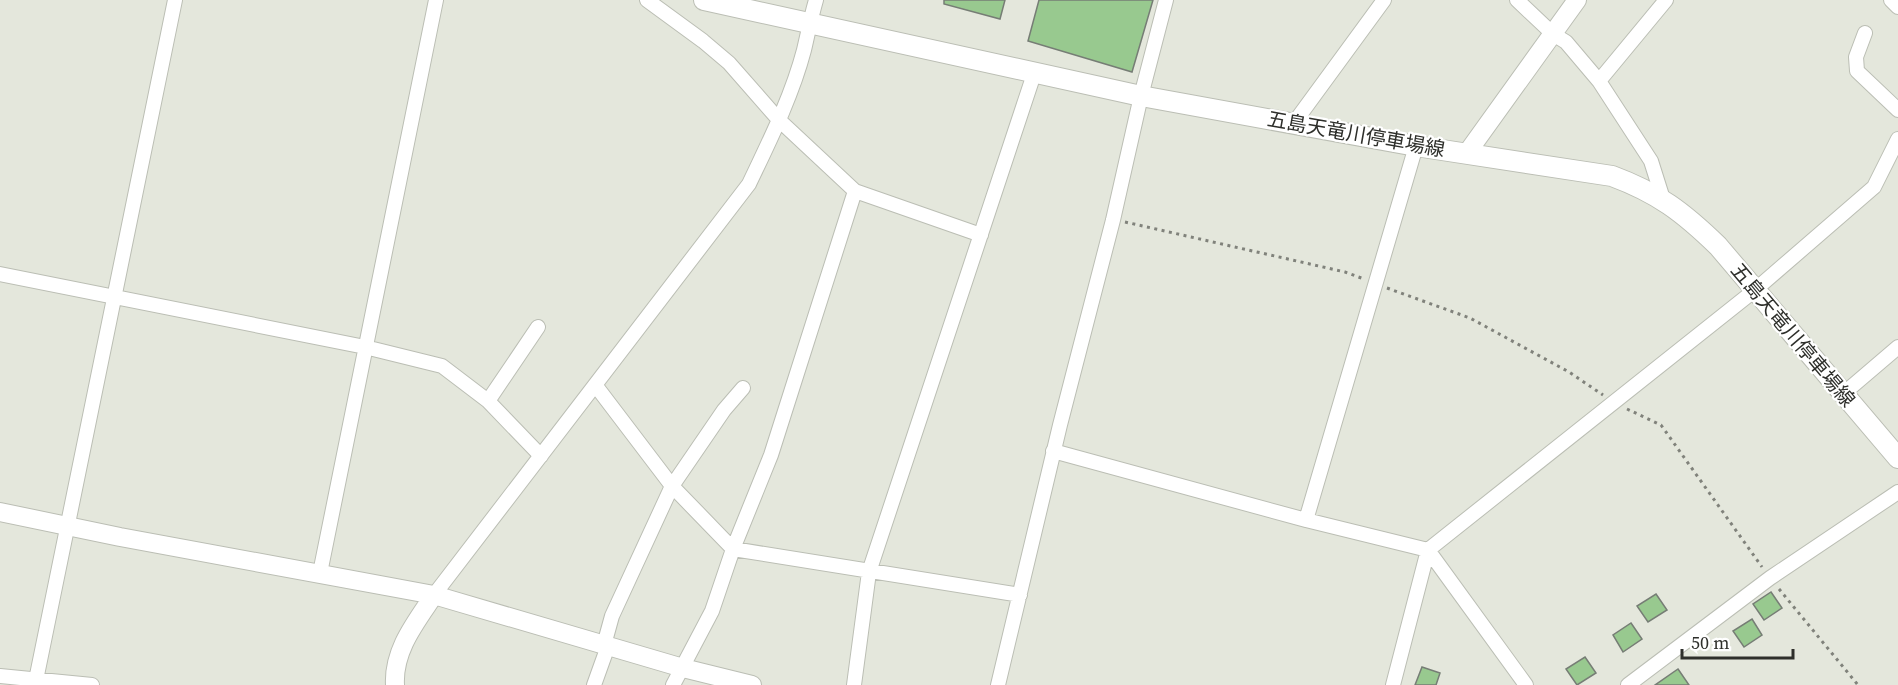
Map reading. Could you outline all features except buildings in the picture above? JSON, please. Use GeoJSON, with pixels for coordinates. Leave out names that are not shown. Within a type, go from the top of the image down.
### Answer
{"type":"FeatureCollection","features":[{"type":"Feature","properties":{"kind":"main road","name":"五島天竜川停車場線"},"geometry":{"type":"LineString","coordinates":[[704,0],[1141,96],[1416,146],[1612,176],[1639,186],[1663,199],[1691,220],[1718,246],[1898,458]]}},
{"type":"Feature","properties":{"kind":"street"},"geometry":{"type":"LineString","coordinates":[[36,680],[175,0]]}},
{"type":"Feature","properties":{"kind":"street"},"geometry":{"type":"LineString","coordinates":[[320,573],[436,0]]}},
{"type":"Feature","properties":{"kind":"street"},"geometry":{"type":"LineString","coordinates":[[647,0],[729,63],[779,120],[855,191],[981,235]]}},
{"type":"Feature","properties":{"kind":"street"},"geometry":{"type":"LineString","coordinates":[[395,685],[394,676],[402,645],[434,595],[749,184],[779,120],[804,51],[816,0]]}},
{"type":"Feature","properties":{"kind":"street"},"geometry":{"type":"LineString","coordinates":[[998,685],[1053,452],[1113,220],[1141,96],[1166,0]]}},
{"type":"Feature","properties":{"kind":"street"},"geometry":{"type":"LineString","coordinates":[[1294,123],[1384,0]]}},
{"type":"Feature","properties":{"kind":"street"},"geometry":{"type":"LineString","coordinates":[[1517,0],[1553,34],[1566,42],[1599,81],[1651,161],[1663,199]]}},
{"type":"Feature","properties":{"kind":"street"},"geometry":{"type":"LineString","coordinates":[[1467,153],[1577,0]]}},
{"type":"Feature","properties":{"kind":"street"},"geometry":{"type":"LineString","coordinates":[[1599,81],[1666,0]]}},
{"type":"Feature","properties":{"kind":"street"},"geometry":{"type":"LineString","coordinates":[[1865,33],[1856,57],[1857,71],[1898,110]]}},
{"type":"Feature","properties":{"kind":"street"},"geometry":{"type":"LineString","coordinates":[[854,685],[869,572],[1034,74]]}},
{"type":"Feature","properties":{"kind":"street"},"geometry":{"type":"LineString","coordinates":[[1393,685],[1428,550],[1755,290],[1874,188],[1898,139]]}},
{"type":"Feature","properties":{"kind":"street"},"geometry":{"type":"LineString","coordinates":[[1306,520],[1416,146]]}},
{"type":"Feature","properties":{"kind":"street"},"geometry":{"type":"LineString","coordinates":[[673,685],[712,611],[733,549],[771,455],[855,191]]}},
{"type":"Feature","properties":{"kind":"street"},"geometry":{"type":"LineString","coordinates":[[0,274],[365,347],[442,366],[488,400],[541,456]]}},
{"type":"Feature","properties":{"kind":"street"},"geometry":{"type":"LineString","coordinates":[[488,400],[538,327]]}},
{"type":"Feature","properties":{"kind":"street"},"geometry":{"type":"LineString","coordinates":[[1843,394],[1898,347]]}},
{"type":"Feature","properties":{"kind":"street"},"geometry":{"type":"LineString","coordinates":[[596,386],[672,486],[733,549],[1020,596]]}},
{"type":"Feature","properties":{"kind":"street"},"geometry":{"type":"LineString","coordinates":[[594,685],[612,616],[672,486],[724,410],[743,388]]}},
{"type":"Feature","properties":{"kind":"street"},"geometry":{"type":"LineString","coordinates":[[1053,452],[1306,520],[1428,550],[1526,685]]}},
{"type":"Feature","properties":{"kind":"street"},"geometry":{"type":"LineString","coordinates":[[1628,685],[1770,578],[1898,492]]}},
{"type":"Feature","properties":{"kind":"street"},"geometry":{"type":"LineString","coordinates":[[0,512],[120,537],[434,595],[683,668],[752,685]]}},
{"type":"Feature","properties":{"kind":"street"},"geometry":{"type":"LineString","coordinates":[[0,675],[92,685]]}},
{"type":"Feature","properties":{"kind":"path"},"geometry":{"type":"LineString","coordinates":[[1113,220],[1345,272],[1470,318],[1569,372],[1612,402],[1661,426],[1770,578],[1858,685]]}}]}
